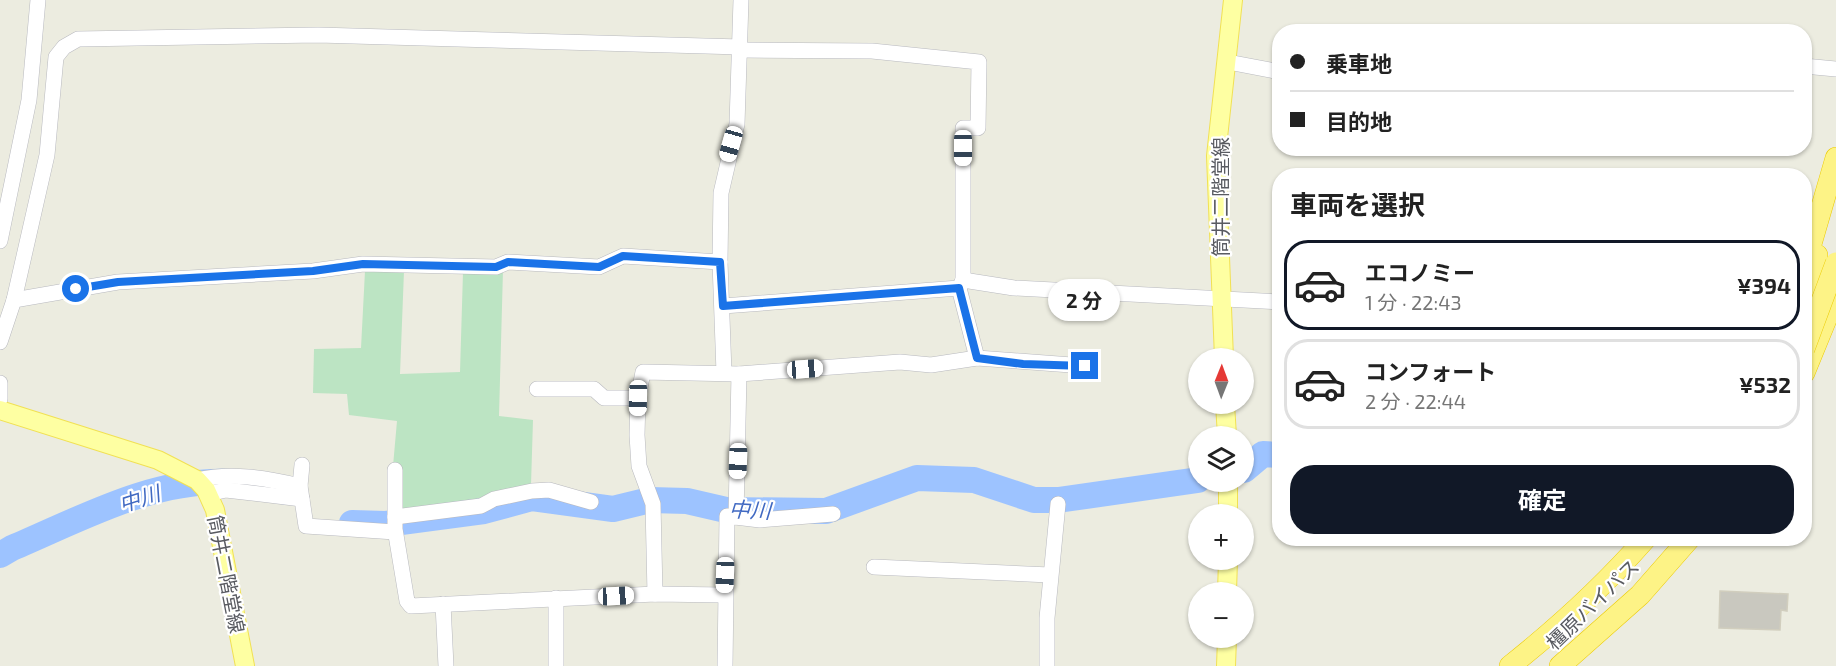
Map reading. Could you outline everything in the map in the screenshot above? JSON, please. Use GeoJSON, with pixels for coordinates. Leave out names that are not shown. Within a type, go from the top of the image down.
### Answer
{"type":"FeatureCollection","features":[{"type":"Feature","properties":{"kind":"highway"},"geometry":{"type":"LineString","coordinates":[[1812,240],[1836,158]]}},
{"type":"Feature","properties":{"kind":"highway"},"geometry":{"type":"LineString","coordinates":[[1812,268],[1828,223],[1836,189]]}},
{"type":"Feature","properties":{"kind":"highway"},"geometry":{"type":"LineString","coordinates":[[1812,328],[1836,263]]}},
{"type":"Feature","properties":{"kind":"highway"},"geometry":{"type":"LineString","coordinates":[[1812,312],[1834,308]]}},
{"type":"Feature","properties":{"kind":"highway"},"geometry":{"type":"LineString","coordinates":[[1812,356],[1834,308]]}},
{"type":"Feature","properties":{"kind":"highway"},"geometry":{"type":"LineString","coordinates":[[1510,666],[1564,623],[1616,573],[1639,546]]}},
{"type":"Feature","properties":{"kind":"highway","name":"橿原バイパス"},"geometry":{"type":"LineString","coordinates":[[1523,666],[1596,604],[1650,546]]}},
{"type":"Feature","properties":{"kind":"highway"},"geometry":{"type":"LineString","coordinates":[[1560,666],[1640,595],[1683,546]]}},
{"type":"Feature","properties":{"kind":"highway","name":"橿原バイパス"},"geometry":{"type":"LineString","coordinates":[[1576,666],[1643,605],[1693,546]]}},
{"type":"Feature","properties":{"kind":"main road","name":"筒井二階堂線"},"geometry":{"type":"LineString","coordinates":[[1223,348],[1216,156],[1233,0]]}},
{"type":"Feature","properties":{"kind":"main road"},"geometry":{"type":"LineString","coordinates":[[0,410],[158,460],[202,486]]}},
{"type":"Feature","properties":{"kind":"main road","name":"筒井二階堂線"},"geometry":{"type":"LineString","coordinates":[[202,486],[215,510],[245,666]]}},
{"type":"Feature","properties":{"kind":"main road"},"geometry":{"type":"LineString","coordinates":[[1226,666],[1227,648]]}},
{"type":"Feature","properties":{"kind":"street"},"geometry":{"type":"LineString","coordinates":[[0,241],[29,100],[38,0]]}},
{"type":"Feature","properties":{"kind":"street"},"geometry":{"type":"LineString","coordinates":[[736,510],[731,374],[720,262],[721,193],[737,124],[741,0]]}},
{"type":"Feature","properties":{"kind":"street"},"geometry":{"type":"LineString","coordinates":[[0,342],[14,300],[47,155],[56,57],[64,47],[78,39],[318,35],[872,51],[979,62],[978,128],[963,128],[961,284],[977,358]]}},
{"type":"Feature","properties":{"kind":"street"},"geometry":{"type":"LineString","coordinates":[[1228,62],[1272,70]]}},
{"type":"Feature","properties":{"kind":"street"},"geometry":{"type":"LineString","coordinates":[[1812,67],[1836,69]]}},
{"type":"Feature","properties":{"kind":"street"},"geometry":{"type":"LineString","coordinates":[[14,300],[118,282],[313,271],[363,264],[496,267],[508,262],[599,267],[623,256],[720,262]]}},
{"type":"Feature","properties":{"kind":"street"},"geometry":{"type":"LineString","coordinates":[[723,306],[961,284],[1272,302]]}},
{"type":"Feature","properties":{"kind":"street"},"geometry":{"type":"LineString","coordinates":[[656,594],[652,500],[639,466],[638,398],[643,372],[731,374],[900,362],[931,365],[977,358],[1023,364],[1085,366]]}},
{"type":"Feature","properties":{"kind":"street"},"geometry":{"type":"LineString","coordinates":[[0,383],[0,399]]}},
{"type":"Feature","properties":{"kind":"street"},"geometry":{"type":"LineString","coordinates":[[537,389],[594,389],[604,398],[638,398]]}},
{"type":"Feature","properties":{"kind":"street"},"geometry":{"type":"LineString","coordinates":[[302,465],[301,493],[306,526],[395,526],[481,507],[494,499],[532,491],[549,490],[591,502]]}},
{"type":"Feature","properties":{"kind":"street"},"geometry":{"type":"LineString","coordinates":[[395,470],[395,526],[406,601],[411,606],[656,594],[724,595]]}},
{"type":"Feature","properties":{"kind":"street"},"geometry":{"type":"LineString","coordinates":[[202,486],[226,490],[301,493]]}},
{"type":"Feature","properties":{"kind":"street"},"geometry":{"type":"LineString","coordinates":[[1047,666],[1050,575],[1058,504]]}},
{"type":"Feature","properties":{"kind":"street"},"geometry":{"type":"LineString","coordinates":[[736,510],[760,520],[773,517],[833,514]]}},
{"type":"Feature","properties":{"kind":"street"},"geometry":{"type":"LineString","coordinates":[[725,666],[724,595],[727,516],[736,510]]}},
{"type":"Feature","properties":{"kind":"street"},"geometry":{"type":"LineString","coordinates":[[874,567],[1050,575]]}},
{"type":"Feature","properties":{"kind":"street"},"geometry":{"type":"LineString","coordinates":[[556,598],[556,666]]}},
{"type":"Feature","properties":{"kind":"street"},"geometry":{"type":"LineString","coordinates":[[443,604],[446,666]]}},
{"type":"Feature","properties":{"kind":"green space"},"geometry":{"type":"Polygon","coordinates":[[[503,270],[499,416],[533,420],[531,485],[468,502],[401,510],[393,466],[397,421],[349,415],[347,394],[313,393],[314,349],[361,348],[365,271],[404,271],[400,374],[460,372],[463,272],[503,270]]]}},
{"type":"Feature","properties":{"kind":"building"},"geometry":{"type":"Polygon","coordinates":[[[1720,591],[1788,594],[1787,611],[1781,610],[1780,630],[1719,628],[1720,591]]]}},
{"type":"Feature","properties":{"kind":"waterway","name":"中川"},"geometry":{"type":"LineString","coordinates":[[1254,462],[1263,454],[1272,455]]}},
{"type":"Feature","properties":{"kind":"waterway","name":"中川"},"geometry":{"type":"LineString","coordinates":[[352,523],[386,524],[484,511],[532,498],[613,509],[650,500],[687,501],[726,510],[826,511],[917,478],[974,480],[1034,500],[1058,500],[1188,481]]}},
{"type":"Feature","properties":{"kind":"waterway","name":"中川"},"geometry":{"type":"LineString","coordinates":[[0,555],[117,503],[172,487],[229,482],[287,492]]}},
{"type":"Feature","properties":{"kind":"route"},"geometry":{"type":"LineString","coordinates":[[76,289],[118,282],[313,271],[363,264],[496,267],[508,262],[599,267],[623,256],[720,262],[723,306],[959,288],[977,358],[1023,364],[1085,366]]}}]}
